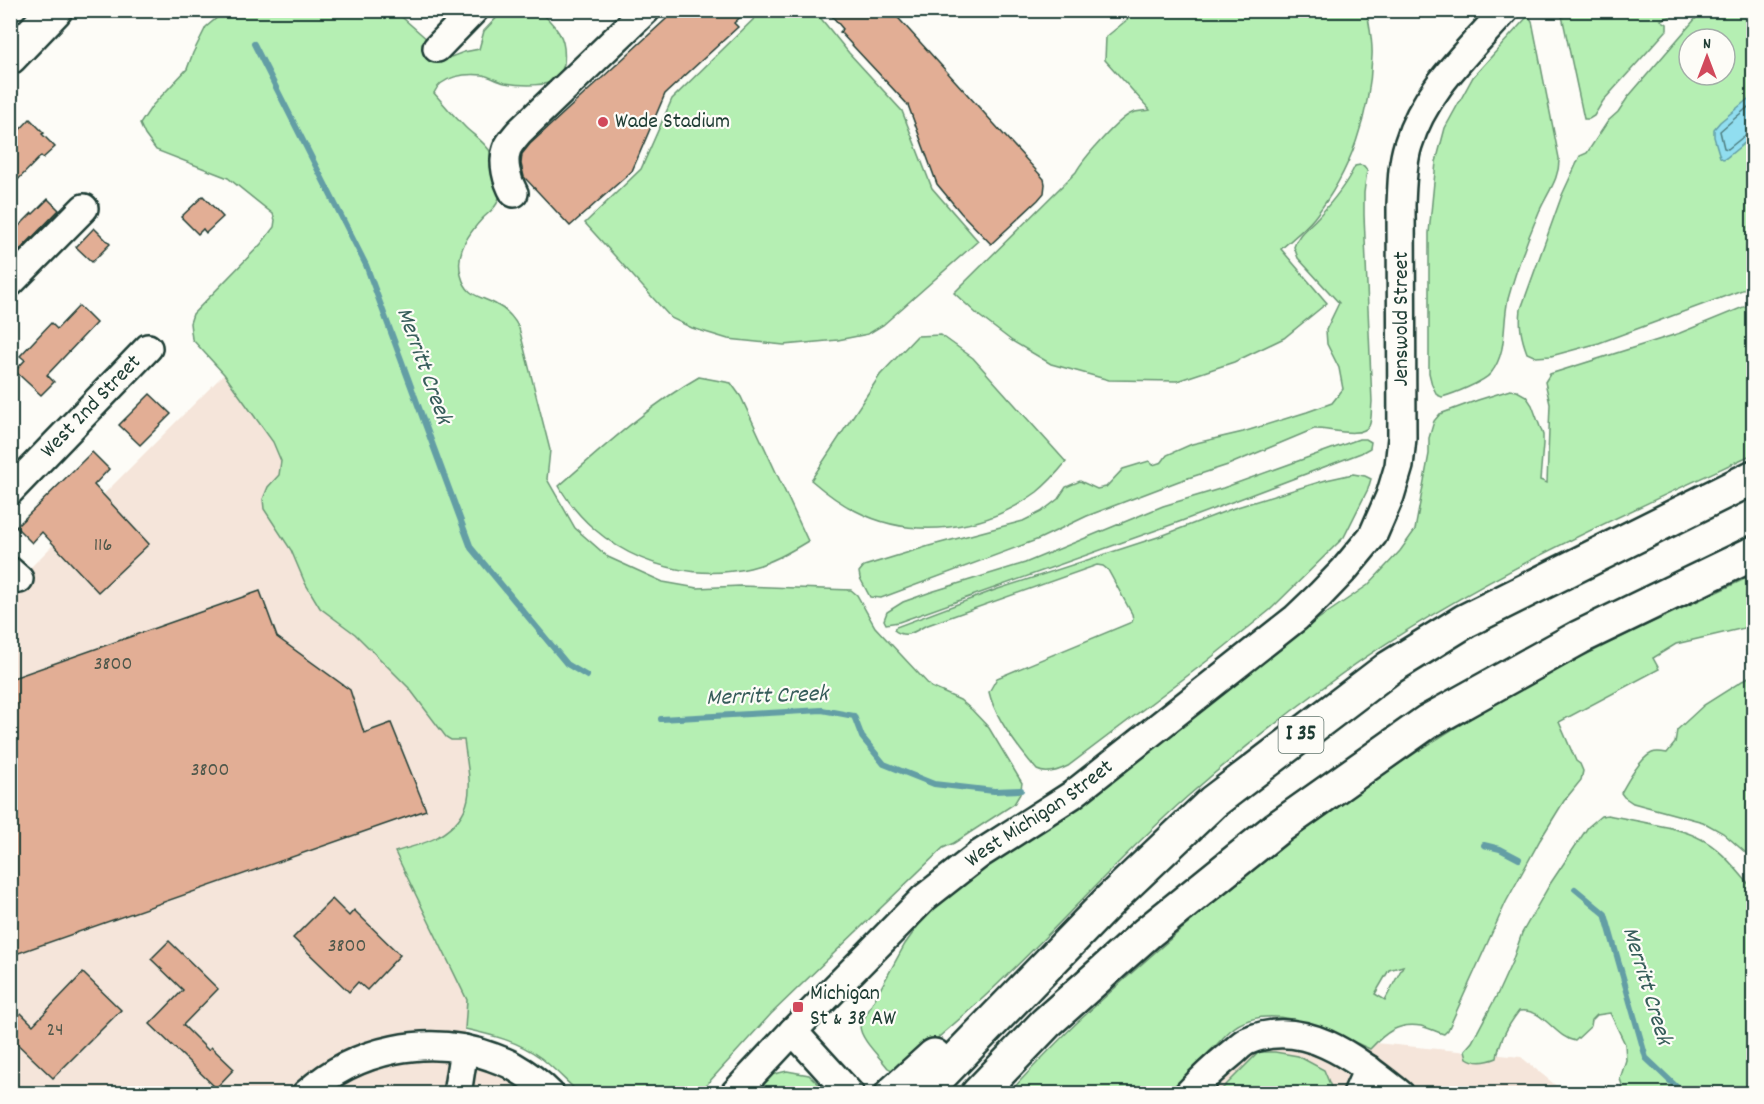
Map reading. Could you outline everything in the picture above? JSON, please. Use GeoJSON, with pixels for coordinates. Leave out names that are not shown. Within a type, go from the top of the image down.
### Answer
{"type":"FeatureCollection","features":[{"type":"Feature","properties":{"kind":"main road"},"geometry":{"type":"LineString","coordinates":[[10,57],[55,10]]}},
{"type":"Feature","properties":{"kind":"main road","name":"I 35"},"geometry":{"type":"LineString","coordinates":[[922,1094],[1112,898],[1213,802],[1389,668],[1465,621],[1754,477]]}},
{"type":"Feature","properties":{"kind":"main road"},"geometry":{"type":"LineString","coordinates":[[978,1094],[1046,1023],[1147,933],[1276,829],[1427,722],[1580,637],[1754,553]]}},
{"type":"Feature","properties":{"kind":"main road"},"geometry":{"type":"LineString","coordinates":[[892,1094],[951,1040],[1022,990]]}},
{"type":"Feature","properties":{"kind":"street"},"geometry":{"type":"LineString","coordinates":[[437,48],[474,10]]}},
{"type":"Feature","properties":{"kind":"street"},"geometry":{"type":"LineString","coordinates":[[514,193],[505,163],[507,148],[519,132],[646,10]]}},
{"type":"Feature","properties":{"kind":"street","name":"Jenswold Street"},"geometry":{"type":"LineString","coordinates":[[1361,551],[1373,535],[1380,520],[1399,466],[1402,438],[1402,171],[1408,146],[1432,92],[1505,10]]}},
{"type":"Feature","properties":{"kind":"street"},"geometry":{"type":"LineString","coordinates":[[10,283],[84,208]]}},
{"type":"Feature","properties":{"kind":"street","name":"West 2nd Street"},"geometry":{"type":"LineString","coordinates":[[10,491],[148,348]]}},
{"type":"Feature","properties":{"kind":"street","name":"West Michigan Street"},"geometry":{"type":"LineString","coordinates":[[734,1094],[924,898],[980,854],[1072,795],[1296,618],[1361,551]]}},
{"type":"Feature","properties":{"kind":"street"},"geometry":{"type":"LineString","coordinates":[[793,1031],[845,1089]]}},
{"type":"Feature","properties":{"kind":"street"},"geometry":{"type":"LineString","coordinates":[[1188,1094],[1209,1072],[1245,1042],[1275,1032],[1302,1036],[1337,1048],[1400,1094]]}},
{"type":"Feature","properties":{"kind":"street"},"geometry":{"type":"LineString","coordinates":[[306,1094],[316,1084],[349,1064],[384,1051],[416,1046],[447,1046],[478,1052],[511,1065],[537,1082],[550,1094]]}},
{"type":"Feature","properties":{"kind":"street"},"geometry":{"type":"LineString","coordinates":[[457,1094],[464,1049]]}},
{"type":"Feature","properties":{"kind":"street"},"geometry":{"type":"LineString","coordinates":[[1357,1094],[1368,1069]]}},
{"type":"Feature","properties":{"kind":"shaded area"},"geometry":{"type":"Polygon","coordinates":[[[366,265],[465,740],[469,784],[468,803],[458,822],[438,837],[396,853],[467,1000],[464,1049],[550,1093],[11,1093],[10,571],[19,579],[224,374],[366,265]]]}},
{"type":"Feature","properties":{"kind":"shaded area"},"geometry":{"type":"Polygon","coordinates":[[[1302,1036],[1521,1057],[1565,1093],[1188,1094],[1245,1042],[1302,1036]]]}},
{"type":"Feature","properties":{"kind":"green space"},"geometry":{"type":"Polygon","coordinates":[[[533,10],[549,20],[561,37],[564,48],[564,64],[560,76],[555,80],[533,85],[505,83],[483,75],[469,75],[448,79],[437,87],[434,93],[461,123],[486,145],[495,164],[500,183],[500,196],[496,206],[478,224],[464,244],[460,258],[461,275],[471,292],[504,309],[519,328],[550,450],[547,479],[575,528],[608,557],[663,582],[697,588],[740,586],[851,590],[857,595],[875,627],[931,687],[960,700],[989,728],[1022,783],[1020,794],[1014,804],[943,848],[771,1014],[699,1093],[579,1093],[551,1066],[532,1052],[505,1039],[465,1029],[467,1000],[395,852],[434,839],[461,816],[469,794],[464,740],[451,740],[446,737],[409,688],[355,634],[320,608],[305,583],[291,550],[264,509],[263,499],[268,487],[279,475],[281,461],[273,442],[224,374],[192,339],[190,323],[193,314],[261,244],[274,227],[273,214],[228,178],[156,150],[140,124],[152,106],[187,69],[206,27],[225,11],[395,11],[437,48],[451,57],[479,49],[484,31],[503,11],[533,10]]]}},
{"type":"Feature","properties":{"kind":"green space"},"geometry":{"type":"Polygon","coordinates":[[[814,10],[849,53],[902,111],[932,188],[978,241],[883,325],[868,334],[838,340],[784,345],[728,339],[692,328],[671,318],[585,223],[641,169],[672,99],[762,11],[814,10]]]}},
{"type":"Feature","properties":{"kind":"green space"},"geometry":{"type":"Polygon","coordinates":[[[1139,10],[1367,11],[1371,39],[1370,78],[1363,121],[1348,162],[1314,218],[1281,249],[1327,303],[1284,338],[1234,362],[1177,381],[1109,380],[1051,364],[1012,341],[954,293],[1076,172],[1110,130],[1132,113],[1150,110],[1105,60],[1106,37],[1139,10]]]}},
{"type":"Feature","properties":{"kind":"green space"},"geometry":{"type":"Polygon","coordinates":[[[1561,10],[1679,11],[1661,20],[1667,24],[1667,30],[1603,101],[1594,116],[1584,119],[1561,10]]]}},
{"type":"Feature","properties":{"kind":"green space"},"geometry":{"type":"Polygon","coordinates":[[[1702,11],[1753,11],[1753,286],[1599,343],[1551,356],[1536,357],[1527,353],[1525,347],[1520,326],[1521,309],[1562,195],[1580,156],[1587,153],[1608,121],[1677,40],[1677,87],[1737,87],[1737,27],[1688,27],[1702,11]]]}},
{"type":"Feature","properties":{"kind":"green space"},"geometry":{"type":"Polygon","coordinates":[[[1527,17],[1532,21],[1559,166],[1522,255],[1508,299],[1502,347],[1496,365],[1491,373],[1482,380],[1442,397],[1437,395],[1429,373],[1429,233],[1436,162],[1445,128],[1473,77],[1527,17]]]}},
{"type":"Feature","properties":{"kind":"green space"},"geometry":{"type":"Polygon","coordinates":[[[1360,165],[1367,170],[1364,215],[1372,402],[1370,424],[1365,430],[1352,432],[1314,429],[1228,465],[1087,516],[1039,539],[881,598],[870,597],[860,578],[859,572],[864,566],[1023,521],[1041,512],[1058,499],[1066,487],[1080,481],[1097,489],[1106,487],[1123,469],[1149,461],[1153,465],[1162,462],[1167,455],[1192,444],[1243,432],[1332,403],[1343,389],[1339,368],[1327,344],[1326,330],[1339,303],[1298,258],[1294,247],[1301,234],[1339,193],[1355,166],[1360,165]]]}},
{"type":"Feature","properties":{"kind":"green space"},"geometry":{"type":"Polygon","coordinates":[[[1753,303],[1753,454],[1531,560],[1476,589],[1371,653],[1270,728],[1204,782],[1164,818],[967,1013],[904,1067],[896,1070],[888,1068],[863,1036],[860,1026],[905,944],[930,909],[974,873],[1295,635],[1368,585],[1400,551],[1415,530],[1429,454],[1429,438],[1434,421],[1440,414],[1510,390],[1526,396],[1532,405],[1543,435],[1540,480],[1547,483],[1550,404],[1545,382],[1550,374],[1680,333],[1753,303]]]}},
{"type":"Feature","properties":{"kind":"green space"},"geometry":{"type":"Polygon","coordinates":[[[941,335],[973,358],[1066,462],[1037,492],[1017,505],[973,523],[950,527],[902,526],[856,511],[811,480],[880,375],[917,336],[941,335]]]}},
{"type":"Feature","properties":{"kind":"green space"},"geometry":{"type":"Polygon","coordinates":[[[699,377],[731,383],[741,397],[808,541],[758,566],[722,572],[695,572],[667,567],[641,558],[616,545],[594,529],[575,509],[559,486],[644,414],[699,377]]]}},
{"type":"Feature","properties":{"kind":"green space"},"geometry":{"type":"Polygon","coordinates":[[[1359,439],[1371,442],[1370,448],[1179,522],[899,622],[886,624],[884,620],[887,612],[903,602],[1025,563],[1163,506],[1223,488],[1359,439]]]}},
{"type":"Feature","properties":{"kind":"green space"},"geometry":{"type":"Polygon","coordinates":[[[1353,474],[1371,479],[1344,537],[1270,610],[1207,661],[1068,766],[1056,771],[1037,770],[1002,723],[989,692],[997,678],[1132,622],[1132,614],[1108,570],[1097,565],[925,626],[909,634],[898,633],[894,630],[896,627],[995,590],[1161,536],[1234,508],[1353,474]]]}},
{"type":"Feature","properties":{"kind":"green space"},"geometry":{"type":"Polygon","coordinates":[[[1753,575],[1753,626],[1676,644],[1653,658],[1659,669],[1559,722],[1576,761],[1583,771],[1581,780],[1564,801],[1540,840],[1506,902],[1448,1030],[1444,1034],[1421,1026],[1399,1027],[1381,1038],[1370,1049],[1300,1021],[1282,1017],[1264,1017],[1247,1021],[1231,1030],[1169,1093],[1008,1094],[1072,1027],[1183,928],[1343,802],[1456,727],[1514,693],[1603,646],[1753,575]],[[1403,966],[1389,970],[1375,994],[1385,1000],[1403,966]]]}},
{"type":"Feature","properties":{"kind":"green space"},"geometry":{"type":"Polygon","coordinates":[[[1753,674],[1753,859],[1723,833],[1703,822],[1633,803],[1621,793],[1634,771],[1647,756],[1655,752],[1667,753],[1675,743],[1677,730],[1704,705],[1753,674]]]}},
{"type":"Feature","properties":{"kind":"green space"},"geometry":{"type":"Polygon","coordinates":[[[1608,815],[1667,827],[1707,842],[1722,854],[1753,889],[1753,1093],[1625,1093],[1620,1079],[1626,1060],[1625,1044],[1610,1013],[1597,1015],[1592,1020],[1591,1026],[1575,1041],[1561,1034],[1535,1013],[1519,1011],[1505,1033],[1497,1058],[1482,1062],[1467,1058],[1465,1050],[1472,1042],[1497,995],[1522,933],[1550,884],[1588,827],[1601,816],[1608,815]]]}},
{"type":"Feature","properties":{"kind":"green space"},"geometry":{"type":"Polygon","coordinates":[[[1259,1052],[1298,1056],[1324,1070],[1332,1093],[1218,1093],[1259,1052]]]}},
{"type":"Feature","properties":{"kind":"green space"},"geometry":{"type":"Polygon","coordinates":[[[787,1071],[809,1075],[828,1093],[748,1094],[766,1076],[787,1071]]]}},
{"type":"Feature","properties":{"kind":"water"},"geometry":{"type":"Polygon","coordinates":[[[1753,95],[1753,136],[1723,159],[1720,157],[1714,137],[1714,129],[1753,95]]]}},
{"type":"Feature","properties":{"kind":"building","name":"Wade Stadium"},"geometry":{"type":"Polygon","coordinates":[[[676,10],[748,10],[734,23],[738,27],[665,94],[632,171],[570,226],[524,177],[521,164],[522,154],[530,144],[676,10]]]}},
{"type":"Feature","properties":{"kind":"building"},"geometry":{"type":"Polygon","coordinates":[[[827,10],[891,10],[1044,179],[1044,193],[991,244],[937,184],[908,105],[840,32],[843,29],[827,10]]]}},
{"type":"Feature","properties":{"kind":"building"},"geometry":{"type":"Polygon","coordinates":[[[30,119],[55,147],[43,158],[41,156],[10,188],[10,140],[30,119]]]}},
{"type":"Feature","properties":{"kind":"building"},"geometry":{"type":"Polygon","coordinates":[[[203,196],[223,217],[206,233],[203,229],[198,234],[181,217],[203,196]]]}},
{"type":"Feature","properties":{"kind":"building"},"geometry":{"type":"Polygon","coordinates":[[[48,199],[59,210],[10,260],[10,235],[48,199]]]}},
{"type":"Feature","properties":{"kind":"building"},"geometry":{"type":"Polygon","coordinates":[[[94,228],[110,244],[92,262],[76,247],[94,228]]]}},
{"type":"Feature","properties":{"kind":"building"},"geometry":{"type":"Polygon","coordinates":[[[79,306],[96,323],[47,375],[54,382],[41,395],[15,371],[25,360],[20,356],[51,323],[57,329],[79,306]]]}},
{"type":"Feature","properties":{"kind":"building"},"geometry":{"type":"Polygon","coordinates":[[[150,394],[171,414],[140,445],[119,425],[150,394]]]}},
{"type":"Feature","properties":{"kind":"building"},"geometry":{"type":"Polygon","coordinates":[[[92,452],[109,469],[94,485],[149,544],[98,592],[42,532],[32,543],[16,527],[92,452]]]}},
{"type":"Feature","properties":{"kind":"building"},"geometry":{"type":"Polygon","coordinates":[[[260,591],[277,637],[350,690],[364,733],[391,723],[426,810],[10,956],[10,679],[260,591]]]}},
{"type":"Feature","properties":{"kind":"building"},"geometry":{"type":"Polygon","coordinates":[[[332,899],[349,916],[354,910],[400,955],[367,990],[358,982],[349,992],[293,938],[332,899]]]}},
{"type":"Feature","properties":{"kind":"building"},"geometry":{"type":"Polygon","coordinates":[[[169,941],[218,989],[183,1025],[208,1050],[211,1047],[234,1069],[216,1088],[150,1024],[183,990],[151,959],[169,941]]]}},
{"type":"Feature","properties":{"kind":"building"},"geometry":{"type":"Polygon","coordinates":[[[83,973],[121,1010],[53,1078],[10,1037],[10,1023],[21,1013],[33,1025],[83,973]]]}},
{"type":"Feature","properties":{"kind":"waterway","name":"Merritt Creek"},"geometry":{"type":"LineString","coordinates":[[254,44],[366,265],[471,548],[567,664],[587,676]]}},
{"type":"Feature","properties":{"kind":"waterway","name":"Merritt Creek"},"geometry":{"type":"LineString","coordinates":[[661,719],[822,710],[854,716],[862,737],[884,764],[934,784],[994,791],[1021,790]]}},
{"type":"Feature","properties":{"kind":"waterway","name":"Merritt Creek"},"geometry":{"type":"LineString","coordinates":[[1484,845],[1500,849],[1519,859]]}},
{"type":"Feature","properties":{"kind":"waterway","name":"Merritt Creek"},"geometry":{"type":"LineString","coordinates":[[1575,889],[1605,914],[1646,1058],[1684,1094]]}},
{"type":"Feature","properties":{"kind":"place","name":"Wade Stadium"},"geometry":{"type":"Point","coordinates":[603,122]}},
{"type":"Feature","properties":{"kind":"place","name":"Michigan St & 38 AW"},"geometry":{"type":"Point","coordinates":[798,1007]}}]}
